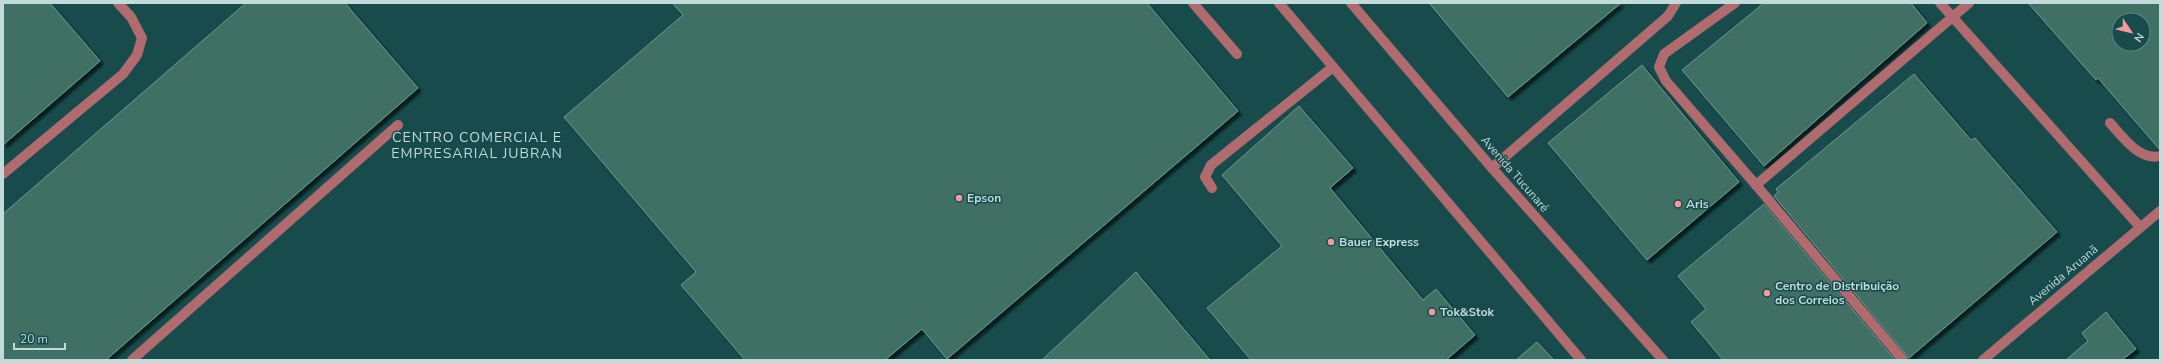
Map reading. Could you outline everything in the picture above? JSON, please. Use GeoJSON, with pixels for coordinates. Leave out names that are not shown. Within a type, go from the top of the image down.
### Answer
{"type":"FeatureCollection","features":[{"type":"Feature","properties":{"kind":"street"},"geometry":{"type":"LineString","coordinates":[[3,174],[123,74],[137,55],[142,38],[131,17],[118,3]]}},
{"type":"Feature","properties":{"kind":"street"},"geometry":{"type":"LineString","coordinates":[[1193,3],[1237,54]]}},
{"type":"Feature","properties":{"kind":"street"},"geometry":{"type":"LineString","coordinates":[[1279,3],[1581,360]]}},
{"type":"Feature","properties":{"kind":"street","name":"Avenida Tucunaré"},"geometry":{"type":"LineString","coordinates":[[1351,3],[1492,168],[1663,360]]}},
{"type":"Feature","properties":{"kind":"street"},"geometry":{"type":"LineString","coordinates":[[1492,168],[1668,16],[1676,3]]}},
{"type":"Feature","properties":{"kind":"street"},"geometry":{"type":"LineString","coordinates":[[1735,3],[1664,54],[1659,67],[1666,81],[1756,185],[1903,360]]}},
{"type":"Feature","properties":{"kind":"street"},"geometry":{"type":"LineString","coordinates":[[1940,3],[2140,227]]}},
{"type":"Feature","properties":{"kind":"street"},"geometry":{"type":"LineString","coordinates":[[1756,185],[1969,3]]}},
{"type":"Feature","properties":{"kind":"street"},"geometry":{"type":"LineString","coordinates":[[1212,188],[1205,177],[1211,165],[1333,67]]}},
{"type":"Feature","properties":{"kind":"street"},"geometry":{"type":"LineString","coordinates":[[2110,123],[2138,152],[2153,158],[2160,156]]}},
{"type":"Feature","properties":{"kind":"street"},"geometry":{"type":"LineString","coordinates":[[132,360],[398,125]]}},
{"type":"Feature","properties":{"kind":"street","name":"Avenida Aruanã"},"geometry":{"type":"LineString","coordinates":[[1982,360],[2160,211]]}},
{"type":"Feature","properties":{"kind":"building"},"geometry":{"type":"Polygon","coordinates":[[[3,3],[50,3],[100,61],[3,145],[3,3]]]}},
{"type":"Feature","properties":{"kind":"building"},"geometry":{"type":"Polygon","coordinates":[[[246,3],[345,3],[418,88],[106,360],[3,360],[3,214],[246,3]]]}},
{"type":"Feature","properties":{"kind":"building","name":"Epson"},"geometry":{"type":"Polygon","coordinates":[[[672,3],[1147,3],[1238,111],[947,359],[922,329],[885,360],[745,360],[681,285],[696,272],[564,117],[683,15],[672,3]]]}},
{"type":"Feature","properties":{"kind":"building"},"geometry":{"type":"Polygon","coordinates":[[[1429,3],[1621,3],[1508,97],[1429,3]]]}},
{"type":"Feature","properties":{"kind":"building"},"geometry":{"type":"Polygon","coordinates":[[[1764,3],[1911,3],[1927,23],[1764,166],[1682,70],[1764,3]]]}},
{"type":"Feature","properties":{"kind":"building"},"geometry":{"type":"Polygon","coordinates":[[[2028,3],[2160,3],[2160,150],[2098,78],[2096,80],[2028,3]]]}},
{"type":"Feature","properties":{"kind":"building"},"geometry":{"type":"Polygon","coordinates":[[[1642,65],[1739,182],[1647,260],[1548,143],[1642,65]]]}},
{"type":"Feature","properties":{"kind":"building"},"geometry":{"type":"Polygon","coordinates":[[[1914,74],[1971,140],[1975,138],[2057,232],[1909,358],[1774,196],[1778,192],[1776,189],[1914,74]]]}},
{"type":"Feature","properties":{"kind":"building"},"geometry":{"type":"Polygon","coordinates":[[[1299,106],[1353,168],[1330,188],[1423,300],[1436,289],[1475,335],[1446,360],[1251,360],[1207,308],[1282,246],[1222,175],[1299,106]]]}},
{"type":"Feature","properties":{"kind":"building","name":"Centro de Distribuição dos Correios"},"geometry":{"type":"Polygon","coordinates":[[[1764,204],[1895,360],[1723,360],[1691,322],[1706,309],[1678,276],[1764,204]]]}},
{"type":"Feature","properties":{"kind":"building"},"geometry":{"type":"Polygon","coordinates":[[[1136,272],[1210,360],[1042,360],[1136,272]]]}},
{"type":"Feature","properties":{"kind":"building"},"geometry":{"type":"Polygon","coordinates":[[[2106,312],[2136,349],[2122,360],[2066,360],[2088,341],[2082,333],[2106,312]]]}},
{"type":"Feature","properties":{"kind":"building"},"geometry":{"type":"Polygon","coordinates":[[[1537,342],[1554,360],[1516,360],[1537,342]]]}},
{"type":"Feature","properties":{"kind":"place","name":"Epson"},"geometry":{"type":"Point","coordinates":[959,198]}},
{"type":"Feature","properties":{"kind":"place","name":"Aris"},"geometry":{"type":"Point","coordinates":[1678,204]}},
{"type":"Feature","properties":{"kind":"place","name":"Bauer Express"},"geometry":{"type":"Point","coordinates":[1331,242]}},
{"type":"Feature","properties":{"kind":"place","name":"Centro de Distribuição dos Correios"},"geometry":{"type":"Point","coordinates":[1767,293]}},
{"type":"Feature","properties":{"kind":"place","name":"Tok&Stok"},"geometry":{"type":"Point","coordinates":[1432,312]}},
{"type":"Feature","properties":{"kind":"district","name":"CENTRO COMERCIAL E EMPRESARIAL JUBRAN"},"geometry":{"type":"Point","coordinates":[477,146]}}]}
